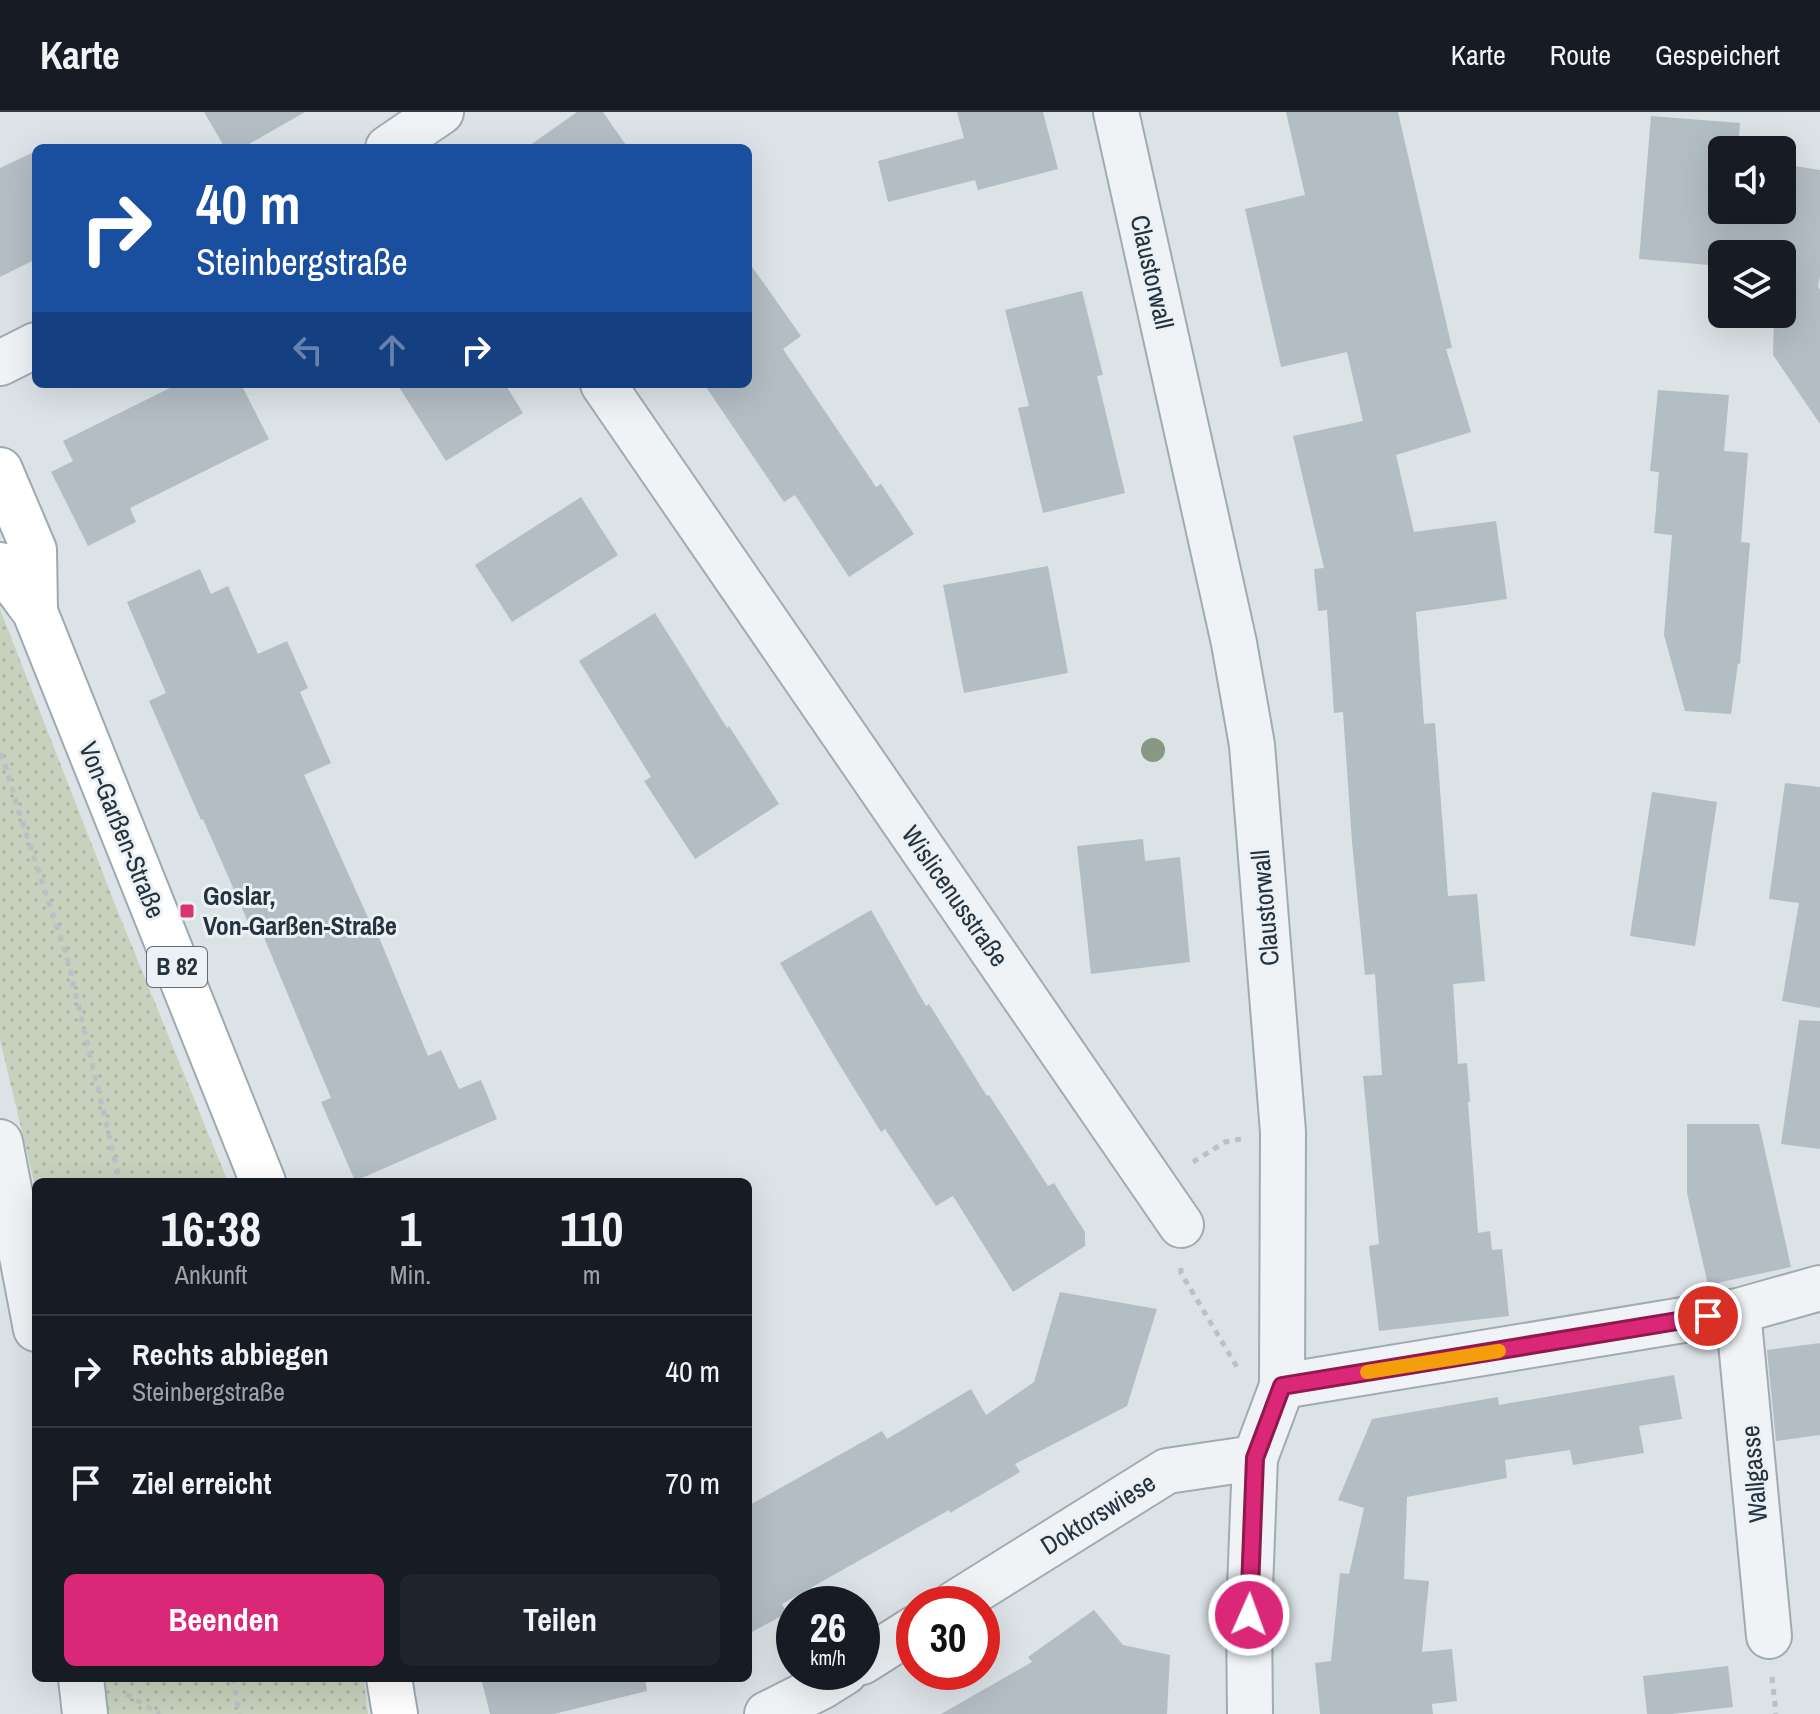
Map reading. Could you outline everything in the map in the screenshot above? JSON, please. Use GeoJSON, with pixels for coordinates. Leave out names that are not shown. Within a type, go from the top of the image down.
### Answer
{"type":"FeatureCollection","features":[{"type":"Feature","properties":{"kind":"main road","name":"Von-Garßen-Straße"},"geometry":{"type":"LineString","coordinates":[[0,470],[34,550],[35,612]]}},
{"type":"Feature","properties":{"kind":"main road","name":"Von-Garßen-Straße"},"geometry":{"type":"LineString","coordinates":[[0,565],[35,612],[261,1178]]}},
{"type":"Feature","properties":{"kind":"main road"},"geometry":{"type":"LineString","coordinates":[[390,1682],[395,1714]]}},
{"type":"Feature","properties":{"kind":"street","name":"Claustorwall"},"geometry":{"type":"LineString","coordinates":[[1116,112],[1234,643],[1252,745],[1283,1132],[1269,1422],[1249,1615],[1250,1714]]}},
{"type":"Feature","properties":{"kind":"street"},"geometry":{"type":"LineString","coordinates":[[395,144],[431,124]]}},
{"type":"Feature","properties":{"kind":"street"},"geometry":{"type":"LineString","coordinates":[[0,363],[32,347]]}},
{"type":"Feature","properties":{"kind":"street","name":"Wislicenusstraße"},"geometry":{"type":"LineString","coordinates":[[606,388],[1181,1225]]}},
{"type":"Feature","properties":{"kind":"street"},"geometry":{"type":"LineString","coordinates":[[0,1142],[32,1308]]}},
{"type":"Feature","properties":{"kind":"street","name":"Doktorswiese"},"geometry":{"type":"LineString","coordinates":[[983,1586],[1167,1471],[1269,1422],[1738,1311],[1820,1287]]}},
{"type":"Feature","properties":{"kind":"street","name":"Wallgasse"},"geometry":{"type":"LineString","coordinates":[[1738,1311],[1769,1636]]}},
{"type":"Feature","properties":{"kind":"street"},"geometry":{"type":"LineString","coordinates":[[81,1682],[85,1714]]}},
{"type":"Feature","properties":{"kind":"street"},"geometry":{"type":"LineString","coordinates":[[767,1714],[815,1690]]}},
{"type":"Feature","properties":{"kind":"path"},"geometry":{"type":"LineString","coordinates":[[0,753],[67,957],[119,1178]]}},
{"type":"Feature","properties":{"kind":"path"},"geometry":{"type":"LineString","coordinates":[[1181,1225],[1181,1273],[1269,1422]]}},
{"type":"Feature","properties":{"kind":"path"},"geometry":{"type":"LineString","coordinates":[[234,1682],[239,1714]]}},
{"type":"Feature","properties":{"kind":"green space"},"geometry":{"type":"Polygon","coordinates":[[[0,609],[226,1178],[33,1178],[0,1040],[0,609]]]}},
{"type":"Feature","properties":{"kind":"green space"},"geometry":{"type":"Polygon","coordinates":[[[100,1682],[364,1682],[368,1714],[103,1714],[100,1682]]]}},
{"type":"Feature","properties":{"kind":"building"},"geometry":{"type":"Polygon","coordinates":[[[204,112],[305,112],[249,144],[223,144],[204,112]]]}},
{"type":"Feature","properties":{"kind":"building"},"geometry":{"type":"Polygon","coordinates":[[[577,112],[603,112],[625,144],[532,144],[577,112]]]}},
{"type":"Feature","properties":{"kind":"building"},"geometry":{"type":"Polygon","coordinates":[[[957,112],[1043,112],[1058,169],[978,190],[975,180],[888,202],[878,161],[964,138],[957,112]]]}},
{"type":"Feature","properties":{"kind":"building"},"geometry":{"type":"Polygon","coordinates":[[[1286,112],[1398,112],[1452,348],[1446,349],[1471,432],[1396,455],[1414,532],[1496,521],[1507,599],[1416,612],[1424,724],[1435,723],[1448,896],[1477,894],[1485,981],[1453,984],[1458,1064],[1467,1063],[1478,1233],[1490,1231],[1492,1250],[1502,1249],[1509,1316],[1379,1331],[1369,1246],[1379,1244],[1363,1076],[1382,1075],[1375,974],[1365,975],[1343,712],[1334,713],[1327,610],[1318,611],[1314,569],[1324,568],[1293,436],[1363,421],[1347,352],[1281,367],[1245,209],[1305,195],[1286,112]]]}},
{"type":"Feature","properties":{"kind":"building"},"geometry":{"type":"Polygon","coordinates":[[[1651,116],[1740,123],[1739,136],[1708,136],[1708,224],[1796,224],[1796,166],[1820,170],[1820,424],[1773,355],[1774,328],[1796,328],[1796,240],[1708,240],[1708,265],[1639,259],[1651,116]]]}},
{"type":"Feature","properties":{"kind":"building"},"geometry":{"type":"Polygon","coordinates":[[[32,153],[32,261],[0,277],[0,168],[32,153]]]}},
{"type":"Feature","properties":{"kind":"building"},"geometry":{"type":"Polygon","coordinates":[[[752,267],[801,336],[783,349],[876,487],[881,484],[914,534],[849,577],[795,495],[784,502],[707,388],[752,388],[752,267]]]}},
{"type":"Feature","properties":{"kind":"building"},"geometry":{"type":"Polygon","coordinates":[[[1082,291],[1103,375],[1097,376],[1125,493],[1043,513],[1018,408],[1029,406],[1005,310],[1082,291]]]}},
{"type":"Feature","properties":{"kind":"building"},"geometry":{"type":"Polygon","coordinates":[[[170,388],[243,388],[269,439],[130,508],[136,522],[88,546],[51,472],[73,461],[63,441],[170,388]]]}},
{"type":"Feature","properties":{"kind":"building"},"geometry":{"type":"Polygon","coordinates":[[[400,388],[507,388],[523,413],[446,461],[400,388]]]}},
{"type":"Feature","properties":{"kind":"building"},"geometry":{"type":"Polygon","coordinates":[[[1658,390],[1729,395],[1724,451],[1748,453],[1741,542],[1750,543],[1740,664],[1731,714],[1685,711],[1664,635],[1672,535],[1654,533],[1659,472],[1650,471],[1658,390]]]}},
{"type":"Feature","properties":{"kind":"building"},"geometry":{"type":"Polygon","coordinates":[[[581,497],[618,555],[512,622],[475,565],[581,497]]]}},
{"type":"Feature","properties":{"kind":"building"},"geometry":{"type":"Polygon","coordinates":[[[1048,566],[1068,673],[964,693],[943,585],[1048,566]]]}},
{"type":"Feature","properties":{"kind":"building"},"geometry":{"type":"Polygon","coordinates":[[[200,569],[211,594],[228,586],[258,654],[287,641],[308,688],[300,692],[331,763],[304,775],[376,930],[428,1056],[441,1050],[459,1089],[481,1080],[497,1119],[362,1178],[354,1178],[321,1102],[331,1098],[263,935],[255,938],[149,701],[166,693],[127,602],[200,569]]]}},
{"type":"Feature","properties":{"kind":"building"},"geometry":{"type":"Polygon","coordinates":[[[655,613],[779,804],[695,859],[644,781],[651,777],[579,661],[655,613]]]}},
{"type":"Feature","properties":{"kind":"building"},"geometry":{"type":"Polygon","coordinates":[[[1785,783],[1820,787],[1820,1008],[1782,1001],[1799,903],[1769,899],[1785,783]]]}},
{"type":"Feature","properties":{"kind":"building"},"geometry":{"type":"Polygon","coordinates":[[[1652,792],[1717,802],[1695,946],[1630,936],[1652,792]]]}},
{"type":"Feature","properties":{"kind":"building"},"geometry":{"type":"Polygon","coordinates":[[[1143,839],[1145,861],[1180,857],[1190,962],[1091,974],[1077,846],[1143,839]]]}},
{"type":"Feature","properties":{"kind":"building"},"geometry":{"type":"Polygon","coordinates":[[[871,910],[926,1006],[929,1004],[1048,1186],[1054,1183],[1085,1232],[1085,1246],[1013,1292],[953,1196],[936,1206],[885,1129],[881,1132],[780,963],[871,910]]]}},
{"type":"Feature","properties":{"kind":"building"},"geometry":{"type":"Polygon","coordinates":[[[1799,1020],[1820,1021],[1820,1149],[1781,1144],[1799,1020]]]}},
{"type":"Feature","properties":{"kind":"building"},"geometry":{"type":"Polygon","coordinates":[[[1687,1124],[1759,1124],[1791,1267],[1708,1285],[1687,1193],[1687,1124]]]}},
{"type":"Feature","properties":{"kind":"building"},"geometry":{"type":"Polygon","coordinates":[[[1060,1292],[1157,1309],[1127,1406],[1015,1464],[1020,1472],[814,1586],[776,1586],[776,1619],[752,1632],[752,1504],[882,1431],[887,1439],[971,1389],[986,1415],[1034,1382],[1060,1292]]]}},
{"type":"Feature","properties":{"kind":"building"},"geometry":{"type":"Polygon","coordinates":[[[1820,1343],[1820,1435],[1776,1441],[1767,1350],[1820,1343]]]}},
{"type":"Feature","properties":{"kind":"building"},"geometry":{"type":"Polygon","coordinates":[[[1674,1375],[1682,1419],[1639,1426],[1644,1453],[1573,1465],[1570,1450],[1505,1460],[1507,1478],[1407,1497],[1404,1579],[1429,1581],[1422,1652],[1452,1649],[1457,1701],[1432,1704],[1433,1714],[1320,1714],[1315,1663],[1331,1661],[1340,1573],[1349,1574],[1364,1508],[1338,1500],[1372,1419],[1498,1397],[1499,1405],[1674,1375]]]}},
{"type":"Feature","properties":{"kind":"building"},"geometry":{"type":"Polygon","coordinates":[[[1094,1610],[1123,1645],[1170,1655],[1167,1714],[941,1714],[983,1690],[1000,1690],[1000,1680],[1032,1662],[1028,1657],[1094,1610]]]}},
{"type":"Feature","properties":{"kind":"building"},"geometry":{"type":"Polygon","coordinates":[[[1728,1666],[1733,1707],[1647,1714],[1643,1676],[1728,1666]]]}},
{"type":"Feature","properties":{"kind":"building"},"geometry":{"type":"Polygon","coordinates":[[[482,1682],[646,1682],[647,1691],[554,1714],[490,1714],[482,1682]]]}},
{"type":"Feature","properties":{"kind":"slow traffic"},"geometry":{"type":"LineString","coordinates":[[1367,1372],[1499,1351]]}},
{"type":"Feature","properties":{"kind":"place","name":"Goslar, Von-Garßen-Straße"},"geometry":{"type":"Point","coordinates":[187,911]}},
{"type":"Feature","properties":{"kind":"route"},"geometry":{"type":"LineString","coordinates":[[1249,1615],[1255,1458],[1282,1386],[1708,1316]]}}]}
